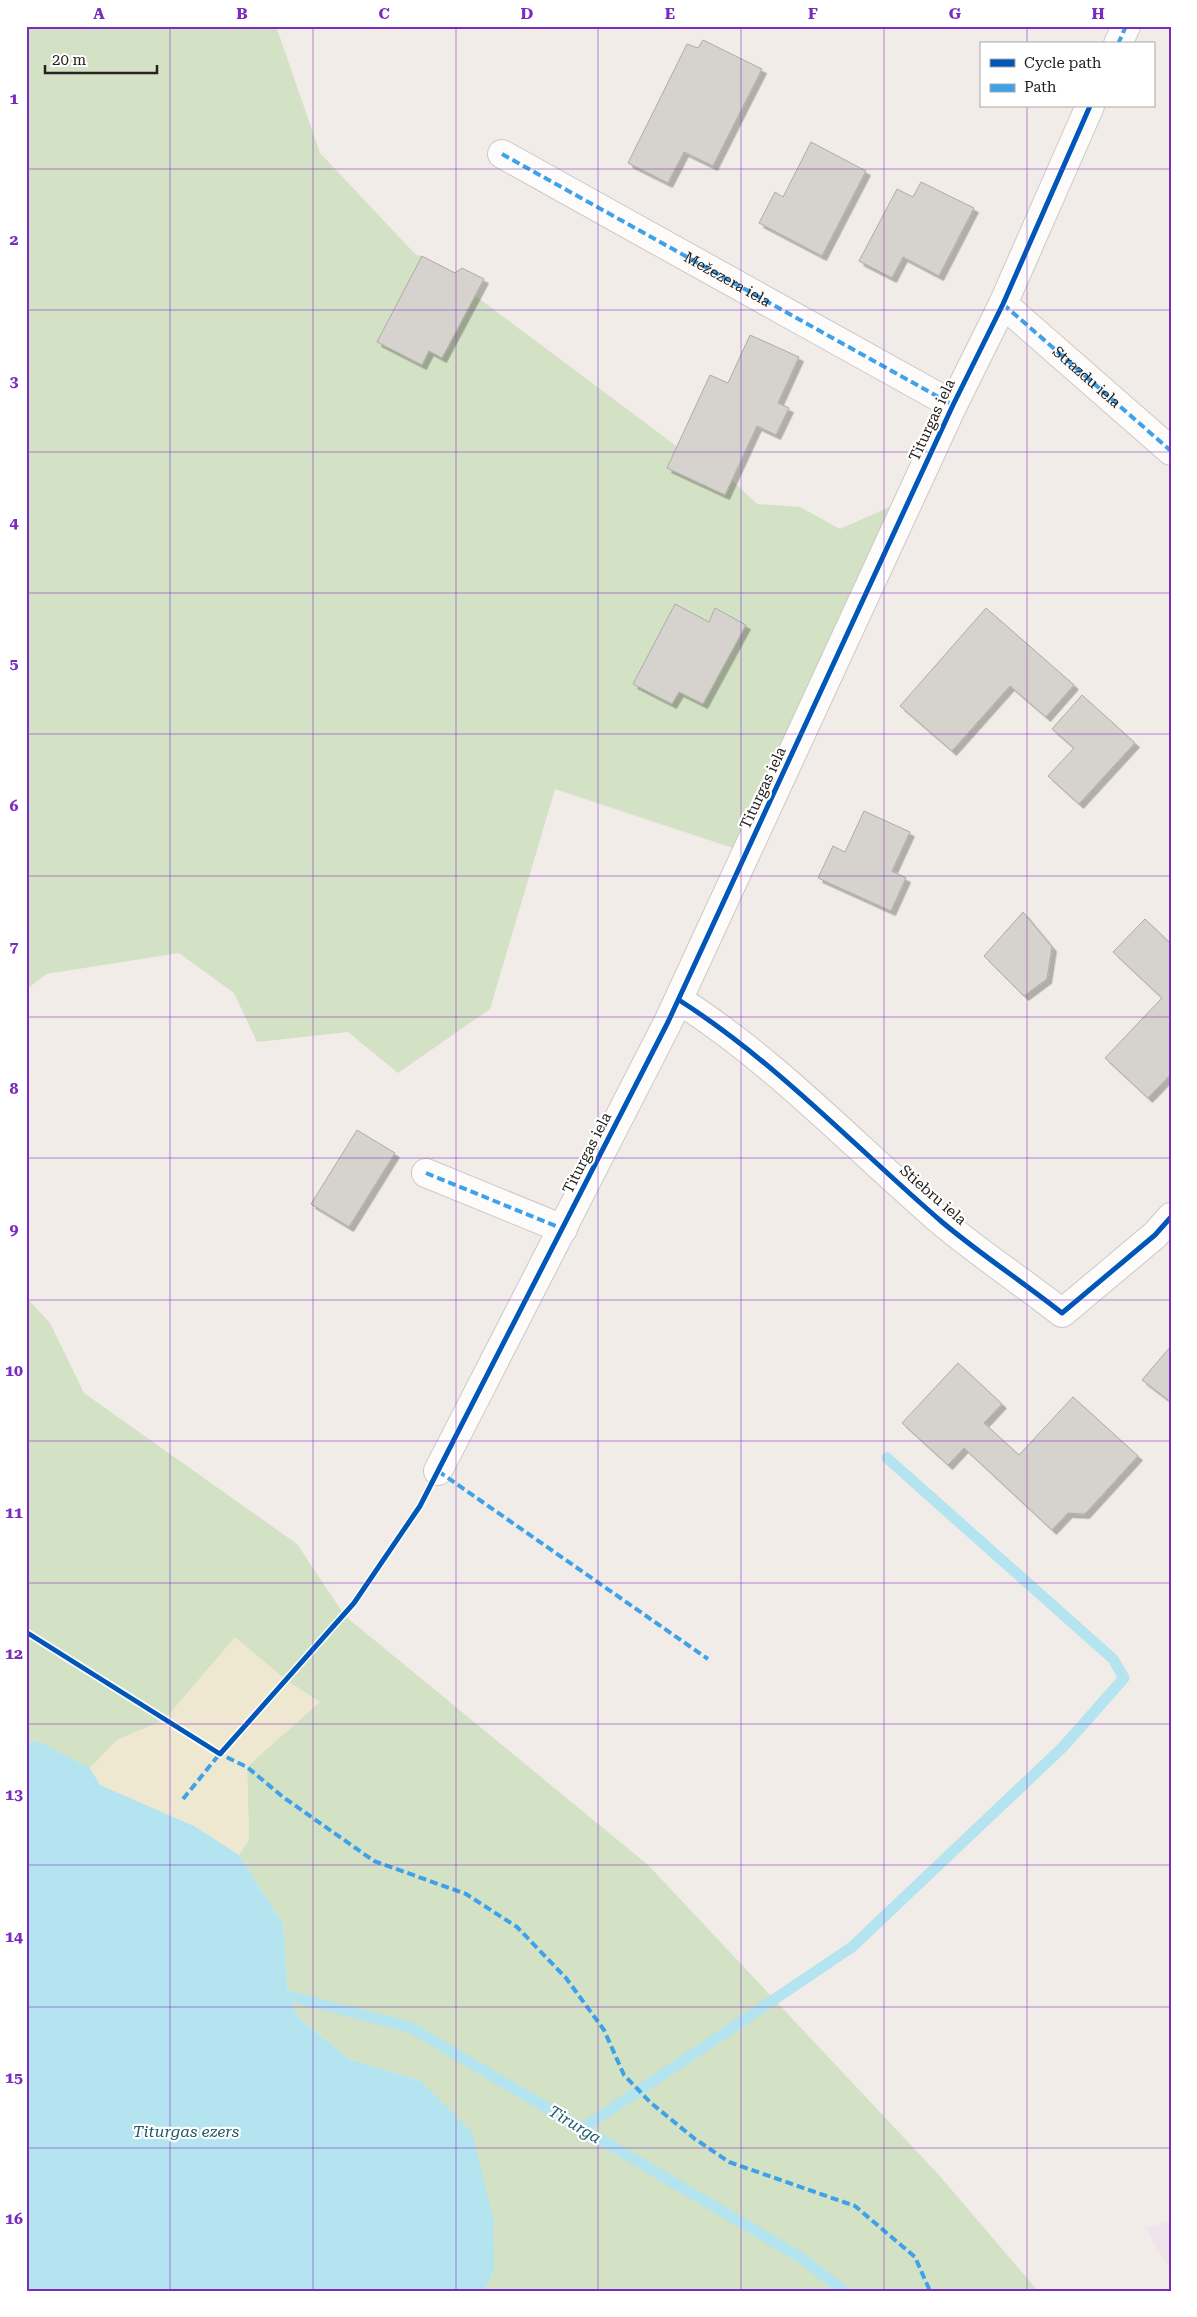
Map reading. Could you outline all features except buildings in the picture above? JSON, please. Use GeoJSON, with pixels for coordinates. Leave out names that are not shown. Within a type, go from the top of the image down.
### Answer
{"type":"FeatureCollection","features":[{"type":"Feature","properties":{"kind":"street"},"geometry":{"type":"LineString","coordinates":[[1119,42],[1126,26]]}},
{"type":"Feature","properties":{"kind":"street","name":"Titurgas iela"},"geometry":{"type":"LineString","coordinates":[[438,1471],[679,1000],[953,405],[1003,304],[1089,108]]}},
{"type":"Feature","properties":{"kind":"street","name":"Mežezera iela"},"geometry":{"type":"LineString","coordinates":[[502,154],[953,405]]}},
{"type":"Feature","properties":{"kind":"street","name":"Strazdu iela"},"geometry":{"type":"LineString","coordinates":[[1003,304],[1171,451]]}},
{"type":"Feature","properties":{"kind":"street","name":"Stiebru iela"},"geometry":{"type":"LineString","coordinates":[[679,1000],[700,1014],[802,1095],[942,1222],[1062,1313],[1155,1235],[1171,1217]]}},
{"type":"Feature","properties":{"kind":"street"},"geometry":{"type":"LineString","coordinates":[[426,1173],[562,1229]]}},
{"type":"Feature","properties":{"kind":"shaded area"},"geometry":{"type":"Polygon","coordinates":[[[1171,2221],[1171,2271],[1145,2228],[1171,2221]]]}},
{"type":"Feature","properties":{"kind":"green space"},"geometry":{"type":"Polygon","coordinates":[[[26,26],[276,26],[320,153],[416,255],[422,256],[675,445],[718,467],[757,504],[800,507],[840,529],[912,497],[745,852],[555,789],[490,1009],[398,1073],[348,1032],[257,1042],[234,993],[179,953],[46,974],[26,990],[26,26]]]}},
{"type":"Feature","properties":{"kind":"green space"},"geometry":{"type":"Polygon","coordinates":[[[26,1297],[50,1323],[84,1393],[297,1544],[345,1616],[648,1865],[938,2174],[1038,2291],[484,2291],[494,2271],[421,2081],[349,2059],[299,2018],[288,1996],[283,1924],[239,1855],[249,1839],[247,1767],[261,1754],[164,1720],[117,1740],[90,1768],[38,1741],[26,1742],[26,1297]]]}},
{"type":"Feature","properties":{"kind":"sand"},"geometry":{"type":"Polygon","coordinates":[[[235,1637],[285,1679],[320,1702],[247,1767],[249,1839],[239,1855],[194,1826],[142,1806],[99,1785],[90,1768],[117,1740],[164,1720],[235,1637]]]}},
{"type":"Feature","properties":{"kind":"water","name":"Titurgas ezers"},"geometry":{"type":"Polygon","coordinates":[[[38,1741],[90,1768],[100,1785],[194,1826],[239,1855],[283,1924],[288,1996],[299,2018],[349,2059],[421,2081],[472,2132],[493,2218],[494,2271],[484,2291],[26,2291],[26,1742],[38,1741]]]}},
{"type":"Feature","properties":{"kind":"waterway"},"geometry":{"type":"LineString","coordinates":[[582,2129],[852,1947],[1063,1747],[1124,1678],[1113,1659],[887,1458]]}},
{"type":"Feature","properties":{"kind":"waterway","name":"Tirurga"},"geometry":{"type":"LineString","coordinates":[[288,1996],[410,2027],[803,2259],[844,2291]]}},
{"type":"Feature","properties":{"kind":"marked path"},"geometry":{"type":"LineString","coordinates":[[1119,42],[1126,26]]}},
{"type":"Feature","properties":{"kind":"marked path"},"geometry":{"type":"LineString","coordinates":[[502,154],[953,405]]}},
{"type":"Feature","properties":{"kind":"marked path"},"geometry":{"type":"LineString","coordinates":[[1003,304],[1171,451]]}},
{"type":"Feature","properties":{"kind":"marked path"},"geometry":{"type":"LineString","coordinates":[[426,1173],[563,1229]]}},
{"type":"Feature","properties":{"kind":"marked path"},"geometry":{"type":"LineString","coordinates":[[438,1471],[708,1659]]}},
{"type":"Feature","properties":{"kind":"marked path"},"geometry":{"type":"LineString","coordinates":[[183,1799],[222,1751]]}},
{"type":"Feature","properties":{"kind":"marked path"},"geometry":{"type":"LineString","coordinates":[[216,1752],[247,1767],[283,1797],[374,1861],[466,1894],[517,1927],[566,1978],[604,2030],[624,2075],[651,2103],[695,2139],[729,2162],[855,2206],[915,2257],[930,2291]]}},
{"type":"Feature","properties":{"kind":"cycle path"},"geometry":{"type":"LineString","coordinates":[[26,1632],[220,1754],[354,1603],[420,1506],[668,1022],[953,405],[1003,304],[1089,108]]}},
{"type":"Feature","properties":{"kind":"cycle path"},"geometry":{"type":"LineString","coordinates":[[679,1000],[749,1050],[956,1234],[1062,1313],[1155,1235],[1171,1217]]}}]}
